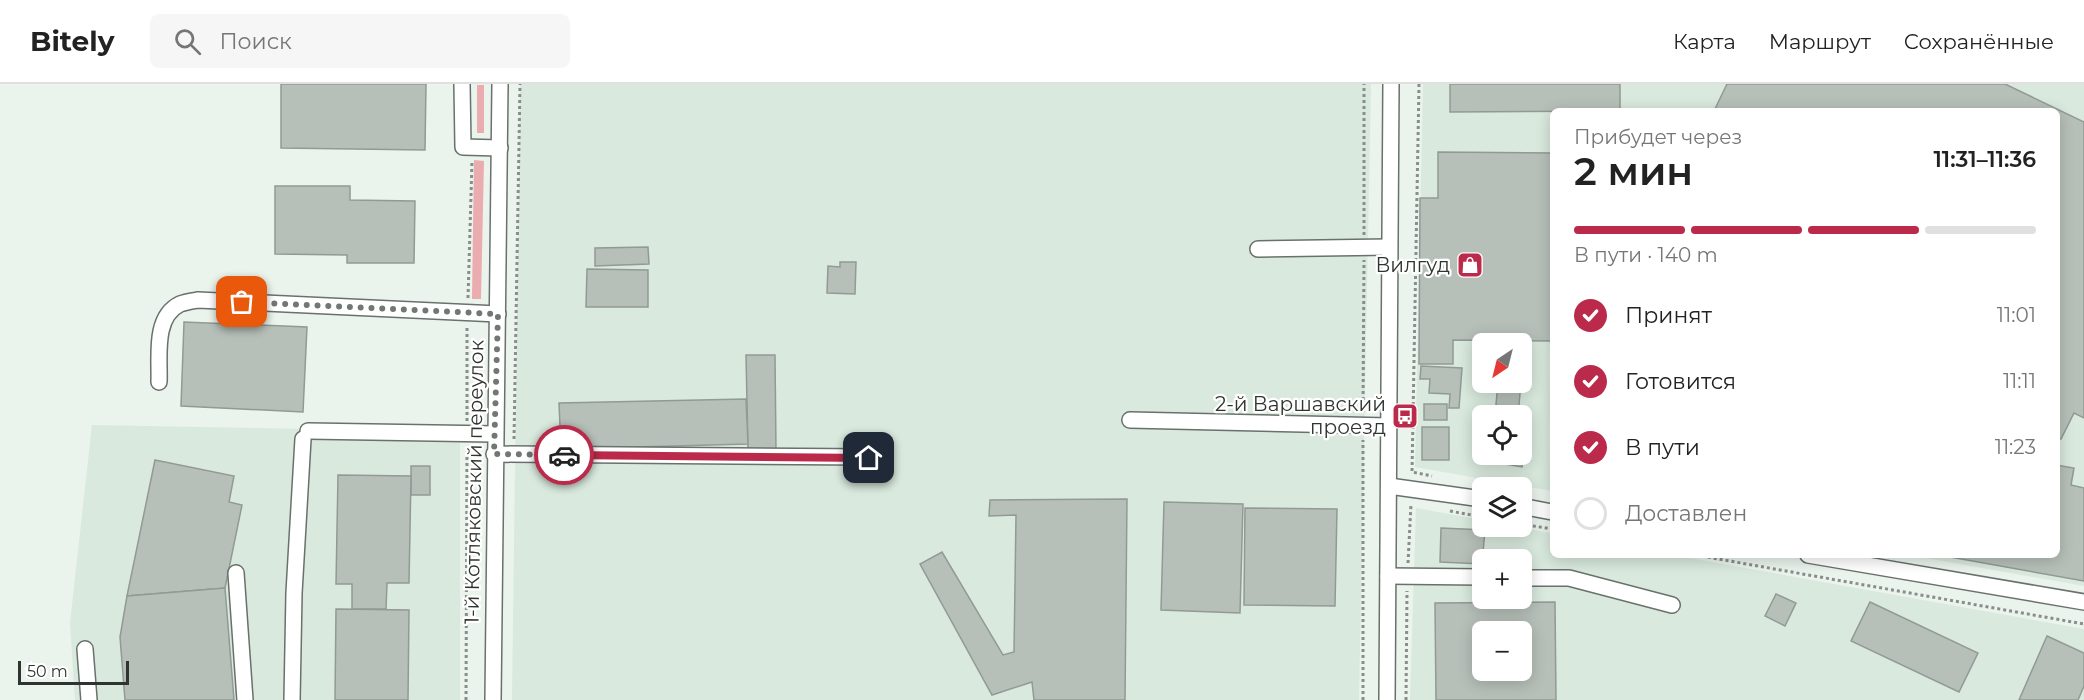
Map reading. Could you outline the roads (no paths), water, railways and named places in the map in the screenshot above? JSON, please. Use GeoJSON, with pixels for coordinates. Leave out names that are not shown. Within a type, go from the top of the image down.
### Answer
{"type":"FeatureCollection","features":[{"type":"Feature","properties":{"kind":"street"},"geometry":{"type":"LineString","coordinates":[[462,84],[463,147],[500,148]]}},
{"type":"Feature","properties":{"kind":"street","name":"1-й Котляковский переулок"},"geometry":{"type":"LineString","coordinates":[[493,700],[500,84]]}},
{"type":"Feature","properties":{"kind":"street"},"geometry":{"type":"LineString","coordinates":[[1388,700],[1391,84]]}},
{"type":"Feature","properties":{"kind":"street"},"geometry":{"type":"LineString","coordinates":[[1258,249],[1389,247]]}},
{"type":"Feature","properties":{"kind":"street"},"geometry":{"type":"LineString","coordinates":[[159,382],[161,327],[166,315],[180,304],[198,300],[498,314]]}},
{"type":"Feature","properties":{"kind":"street"},"geometry":{"type":"LineString","coordinates":[[1130,420],[1389,426]]}},
{"type":"Feature","properties":{"kind":"street"},"geometry":{"type":"LineString","coordinates":[[292,700],[294,593],[305,435],[495,434]]}},
{"type":"Feature","properties":{"kind":"street"},"geometry":{"type":"LineString","coordinates":[[494,454],[869,458]]}},
{"type":"Feature","properties":{"kind":"street"},"geometry":{"type":"LineString","coordinates":[[1389,486],[1472,498]]}},
{"type":"Feature","properties":{"kind":"street"},"geometry":{"type":"LineString","coordinates":[[1532,508],[1550,512]]}},
{"type":"Feature","properties":{"kind":"street"},"geometry":{"type":"LineString","coordinates":[[1826,558],[2084,602]]}},
{"type":"Feature","properties":{"kind":"street"},"geometry":{"type":"LineString","coordinates":[[236,573],[245,700]]}},
{"type":"Feature","properties":{"kind":"street"},"geometry":{"type":"LineString","coordinates":[[1389,576],[1472,577]]}},
{"type":"Feature","properties":{"kind":"street"},"geometry":{"type":"LineString","coordinates":[[1532,578],[1569,578],[1672,605]]}},
{"type":"Feature","properties":{"kind":"street"},"geometry":{"type":"LineString","coordinates":[[85,649],[89,700]]}},
{"type":"Feature","properties":{"kind":"place","name":"Вилгуд"},"geometry":{"type":"Point","coordinates":[1470,265]}},
{"type":"Feature","properties":{"kind":"place","name":"2-й Варшавский проезд"},"geometry":{"type":"Point","coordinates":[1405,416]}}]}
